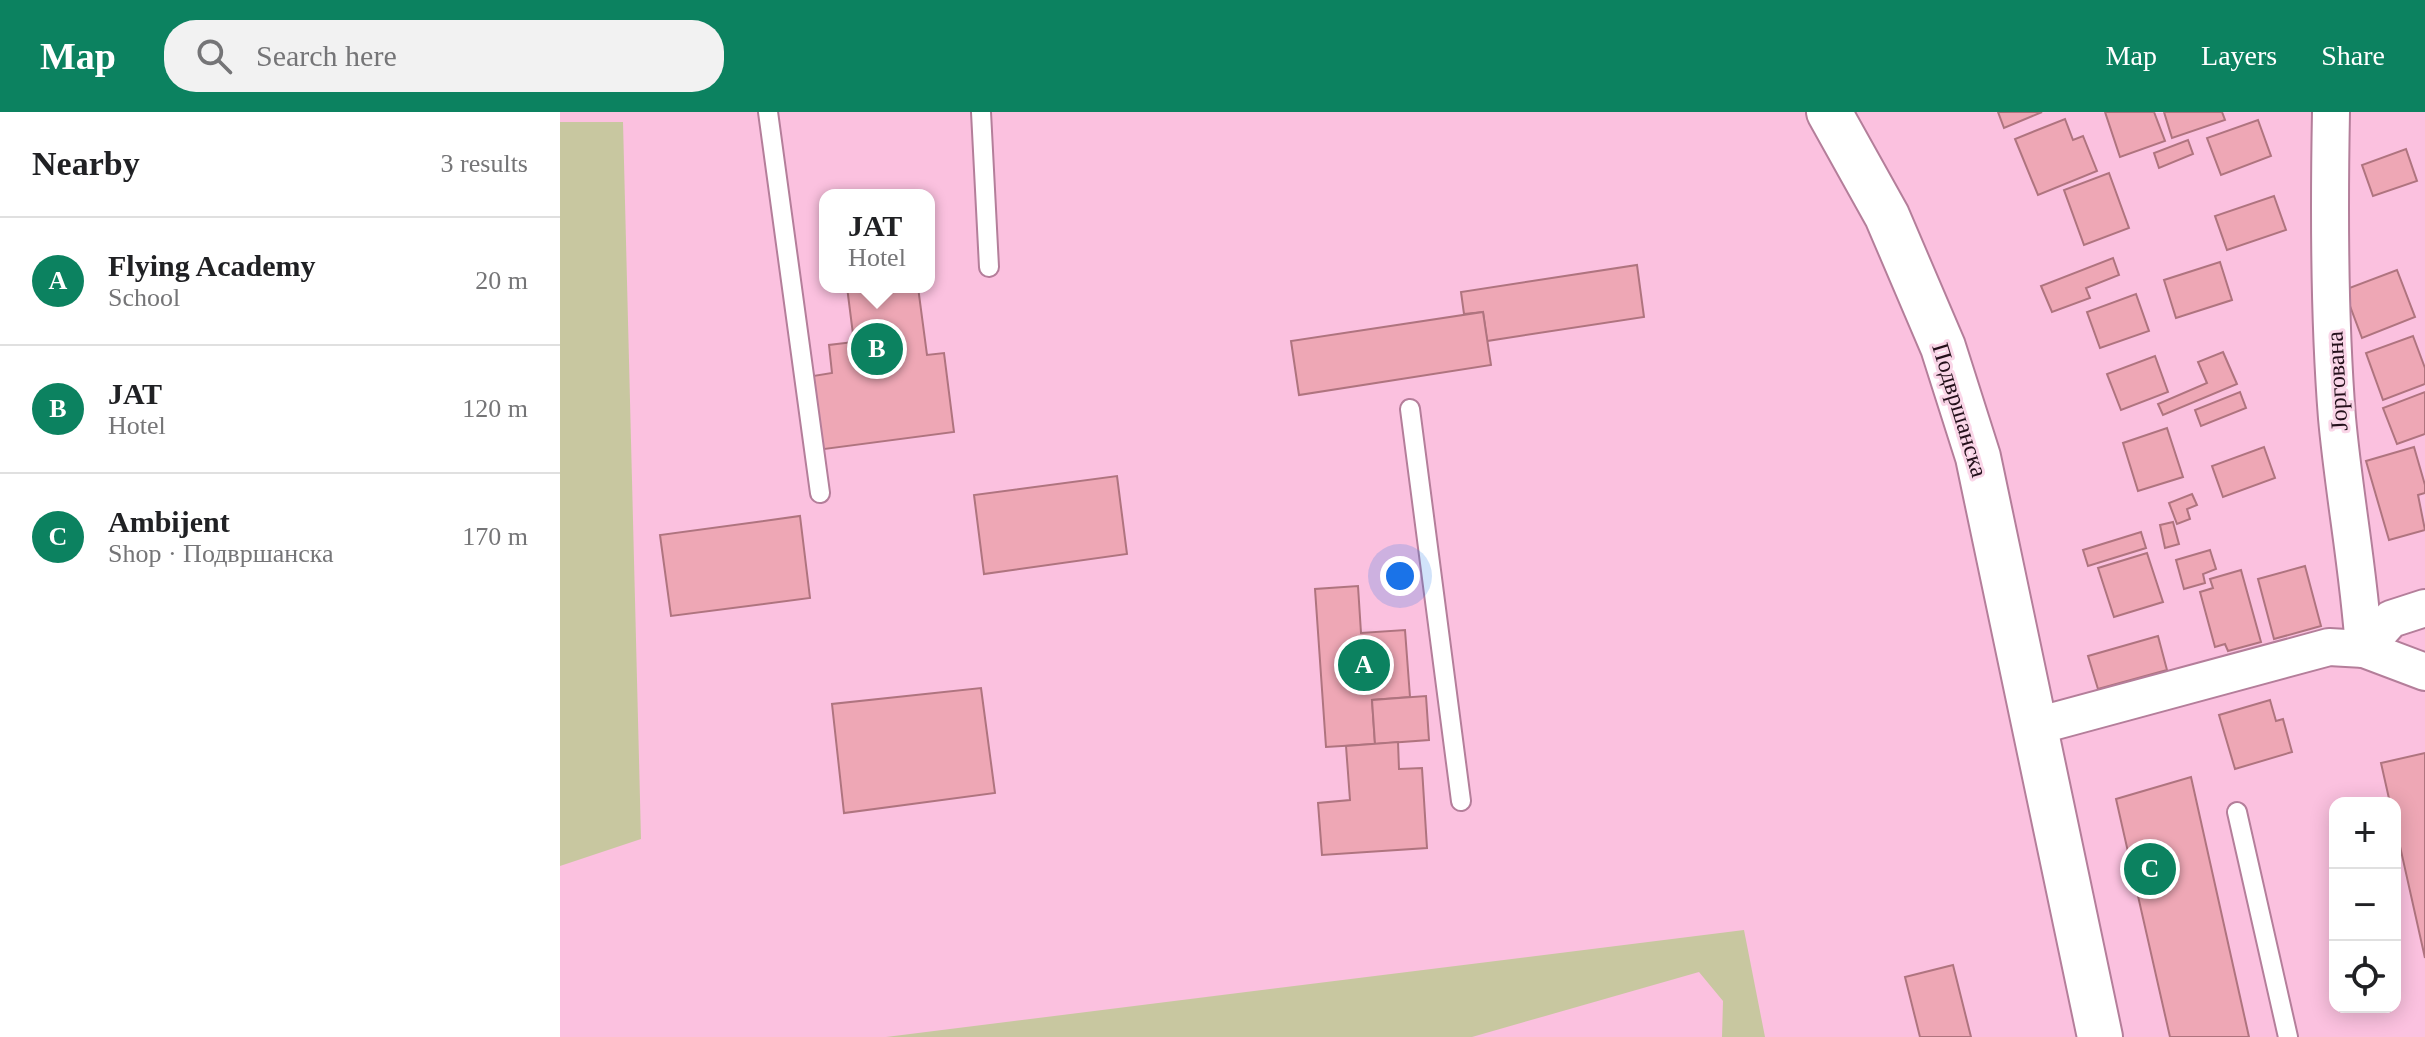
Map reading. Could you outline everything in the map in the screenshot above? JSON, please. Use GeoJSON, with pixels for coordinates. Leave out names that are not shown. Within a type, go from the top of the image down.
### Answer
{"type":"FeatureCollection","features":[{"type":"Feature","properties":{"kind":"street","name":"Подвршанска"},"geometry":{"type":"LineString","coordinates":[[1829,112],[1887,216],[1943,347],[1978,457],[2100,1037]]}},
{"type":"Feature","properties":{"kind":"street","name":"Јоргована"},"geometry":{"type":"LineString","coordinates":[[2331,112],[2330,230],[2337,419],[2360,589],[2364,649]]}},
{"type":"Feature","properties":{"kind":"street"},"geometry":{"type":"LineString","coordinates":[[2364,649],[2425,586]]}},
{"type":"Feature","properties":{"kind":"street"},"geometry":{"type":"LineString","coordinates":[[2391,619],[2425,608]]}},
{"type":"Feature","properties":{"kind":"street"},"geometry":{"type":"LineString","coordinates":[[2033,727],[2329,647],[2364,649],[2425,672]]}},
{"type":"Feature","properties":{"kind":"lane"},"geometry":{"type":"LineString","coordinates":[[768,112],[820,493]]}},
{"type":"Feature","properties":{"kind":"lane"},"geometry":{"type":"LineString","coordinates":[[981,112],[989,267]]}},
{"type":"Feature","properties":{"kind":"lane"},"geometry":{"type":"LineString","coordinates":[[1410,409],[1461,801]]}},
{"type":"Feature","properties":{"kind":"lane"},"geometry":{"type":"LineString","coordinates":[[2237,812],[2288,1037]]}},
{"type":"Feature","properties":{"kind":"green space"},"geometry":{"type":"Polygon","coordinates":[[[560,122],[623,122],[641,839],[560,866],[560,122]]]}},
{"type":"Feature","properties":{"kind":"green space"},"geometry":{"type":"Polygon","coordinates":[[[1744,930],[1765,1037],[1722,1037],[1723,1001],[1699,972],[1472,1037],[886,1037],[1744,930]]]}},
{"type":"Feature","properties":{"kind":"building"},"geometry":{"type":"Polygon","coordinates":[[[1998,112],[2042,112],[2004,128],[1998,112]]]}},
{"type":"Feature","properties":{"kind":"building"},"geometry":{"type":"Polygon","coordinates":[[[2105,112],[2154,112],[2165,141],[2120,157],[2105,112]]]}},
{"type":"Feature","properties":{"kind":"building"},"geometry":{"type":"Polygon","coordinates":[[[2164,112],[2222,112],[2225,120],[2172,138],[2164,112]]]}},
{"type":"Feature","properties":{"kind":"building"},"geometry":{"type":"Polygon","coordinates":[[[2065,119],[2073,140],[2083,136],[2097,171],[2038,195],[2015,139],[2065,119]]]}},
{"type":"Feature","properties":{"kind":"building"},"geometry":{"type":"Polygon","coordinates":[[[2258,120],[2271,156],[2221,175],[2207,138],[2258,120]]]}},
{"type":"Feature","properties":{"kind":"building"},"geometry":{"type":"Polygon","coordinates":[[[2188,140],[2193,154],[2159,168],[2154,153],[2188,140]]]}},
{"type":"Feature","properties":{"kind":"building"},"geometry":{"type":"Polygon","coordinates":[[[2406,149],[2417,181],[2373,196],[2362,165],[2406,149]]]}},
{"type":"Feature","properties":{"kind":"building"},"geometry":{"type":"Polygon","coordinates":[[[2109,173],[2129,228],[2084,245],[2064,190],[2109,173]]]}},
{"type":"Feature","properties":{"kind":"building"},"geometry":{"type":"Polygon","coordinates":[[[2274,196],[2286,230],[2227,250],[2215,216],[2274,196]]]}},
{"type":"Feature","properties":{"kind":"building"},"geometry":{"type":"Polygon","coordinates":[[[2113,258],[2119,275],[2086,288],[2090,298],[2052,312],[2041,286],[2113,258]]]}},
{"type":"Feature","properties":{"kind":"building"},"geometry":{"type":"Polygon","coordinates":[[[2220,262],[2232,300],[2176,318],[2164,280],[2220,262]]]}},
{"type":"Feature","properties":{"kind":"building"},"geometry":{"type":"Polygon","coordinates":[[[1637,265],[1644,317],[1487,341],[1483,312],[1464,314],[1461,292],[1637,265]]]}},
{"type":"Feature","properties":{"kind":"building"},"geometry":{"type":"Polygon","coordinates":[[[2397,270],[2415,317],[2362,338],[2344,290],[2397,270]]]}},
{"type":"Feature","properties":{"kind":"building"},"geometry":{"type":"Polygon","coordinates":[[[848,293],[919,293],[927,355],[944,353],[954,432],[817,450],[807,377],[832,373],[829,345],[854,342],[848,293]]]}},
{"type":"Feature","properties":{"kind":"building"},"geometry":{"type":"Polygon","coordinates":[[[2136,294],[2149,331],[2100,348],[2087,312],[2136,294]]]}},
{"type":"Feature","properties":{"kind":"building"},"geometry":{"type":"Polygon","coordinates":[[[1483,312],[1491,365],[1299,395],[1291,341],[1483,312]]]}},
{"type":"Feature","properties":{"kind":"building"},"geometry":{"type":"Polygon","coordinates":[[[2413,336],[2425,368],[2425,384],[2383,400],[2366,353],[2413,336]]]}},
{"type":"Feature","properties":{"kind":"building"},"geometry":{"type":"Polygon","coordinates":[[[2223,352],[2237,384],[2163,415],[2158,404],[2207,383],[2198,362],[2223,352]]]}},
{"type":"Feature","properties":{"kind":"building"},"geometry":{"type":"Polygon","coordinates":[[[2155,356],[2168,392],[2121,410],[2107,374],[2155,356]]]}},
{"type":"Feature","properties":{"kind":"building"},"geometry":{"type":"Polygon","coordinates":[[[2240,392],[2246,408],[2201,426],[2195,410],[2240,392]]]}},
{"type":"Feature","properties":{"kind":"building"},"geometry":{"type":"Polygon","coordinates":[[[2425,392],[2425,434],[2397,444],[2383,408],[2425,392]]]}},
{"type":"Feature","properties":{"kind":"building"},"geometry":{"type":"Polygon","coordinates":[[[2167,428],[2183,477],[2138,491],[2123,443],[2167,428]]]}},
{"type":"Feature","properties":{"kind":"building"},"geometry":{"type":"Polygon","coordinates":[[[2264,447],[2275,478],[2223,497],[2212,466],[2264,447]]]}},
{"type":"Feature","properties":{"kind":"building"},"geometry":{"type":"Polygon","coordinates":[[[2414,447],[2425,485],[2425,493],[2418,495],[2425,530],[2389,540],[2366,461],[2414,447]]]}},
{"type":"Feature","properties":{"kind":"building"},"geometry":{"type":"Polygon","coordinates":[[[1117,476],[1127,554],[984,574],[974,495],[1117,476]]]}},
{"type":"Feature","properties":{"kind":"building"},"geometry":{"type":"Polygon","coordinates":[[[2192,494],[2197,505],[2187,509],[2190,519],[2177,524],[2169,503],[2192,494]]]}},
{"type":"Feature","properties":{"kind":"building"},"geometry":{"type":"Polygon","coordinates":[[[800,516],[810,598],[671,616],[660,535],[800,516]]]}},
{"type":"Feature","properties":{"kind":"building"},"geometry":{"type":"Polygon","coordinates":[[[2173,522],[2179,544],[2165,548],[2160,525],[2173,522]]]}},
{"type":"Feature","properties":{"kind":"building"},"geometry":{"type":"Polygon","coordinates":[[[2141,532],[2146,548],[2088,566],[2083,550],[2141,532]]]}},
{"type":"Feature","properties":{"kind":"building"},"geometry":{"type":"Polygon","coordinates":[[[2210,550],[2216,569],[2203,574],[2205,583],[2184,589],[2176,560],[2210,550]]]}},
{"type":"Feature","properties":{"kind":"building"},"geometry":{"type":"Polygon","coordinates":[[[2147,553],[2163,602],[2114,617],[2098,568],[2147,553]]]}},
{"type":"Feature","properties":{"kind":"building"},"geometry":{"type":"Polygon","coordinates":[[[2305,566],[2321,626],[2274,639],[2258,579],[2305,566]]]}},
{"type":"Feature","properties":{"kind":"building"},"geometry":{"type":"Polygon","coordinates":[[[2241,570],[2261,642],[2228,651],[2225,644],[2215,647],[2200,592],[2213,588],[2210,579],[2241,570]]]}},
{"type":"Feature","properties":{"kind":"building"},"geometry":{"type":"Polygon","coordinates":[[[1358,586],[1361,633],[1405,630],[1410,697],[1372,700],[1375,744],[1326,747],[1315,589],[1358,586]]]}},
{"type":"Feature","properties":{"kind":"building"},"geometry":{"type":"Polygon","coordinates":[[[2158,636],[2167,670],[2098,689],[2088,656],[2158,636]]]}},
{"type":"Feature","properties":{"kind":"building"},"geometry":{"type":"Polygon","coordinates":[[[981,688],[995,793],[844,813],[832,704],[981,688]]]}},
{"type":"Feature","properties":{"kind":"building"},"geometry":{"type":"Polygon","coordinates":[[[1426,696],[1429,740],[1375,744],[1372,700],[1426,696]]]}},
{"type":"Feature","properties":{"kind":"building"},"geometry":{"type":"Polygon","coordinates":[[[2270,700],[2276,721],[2283,719],[2292,752],[2235,769],[2219,715],[2270,700]]]}},
{"type":"Feature","properties":{"kind":"building"},"geometry":{"type":"Polygon","coordinates":[[[1398,742],[1399,769],[1422,768],[1427,848],[1322,855],[1318,803],[1350,800],[1346,746],[1398,742]]]}},
{"type":"Feature","properties":{"kind":"building"},"geometry":{"type":"Polygon","coordinates":[[[2425,753],[2425,958],[2401,851],[2401,797],[2389,797],[2381,763],[2425,753]]]}},
{"type":"Feature","properties":{"kind":"building"},"geometry":{"type":"Polygon","coordinates":[[[2191,777],[2249,1037],[2170,1037],[2116,799],[2191,777]]]}},
{"type":"Feature","properties":{"kind":"building"},"geometry":{"type":"Polygon","coordinates":[[[1953,965],[1971,1037],[1920,1037],[1905,977],[1953,965]]]}},
{"type":"Feature","properties":{"kind":"place","name":"ЈАТ"},"geometry":{"type":"Point","coordinates":[877,349]}},
{"type":"Feature","properties":{"kind":"place","name":"Flying Academy"},"geometry":{"type":"Point","coordinates":[1364,665]}},
{"type":"Feature","properties":{"kind":"place","name":"Ambijent"},"geometry":{"type":"Point","coordinates":[2150,869]}}]}
